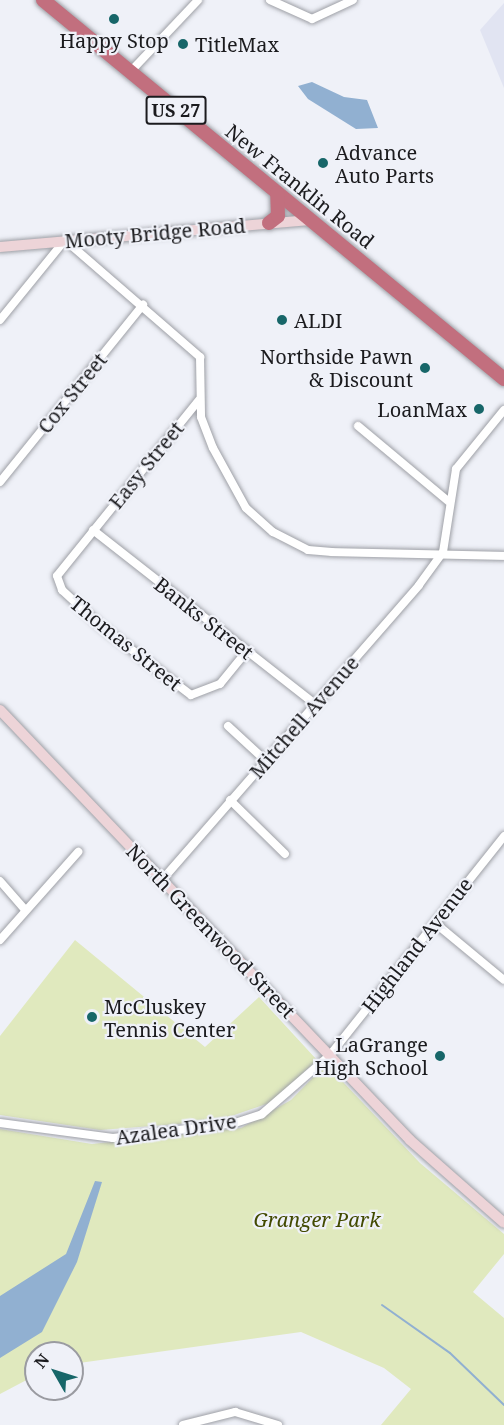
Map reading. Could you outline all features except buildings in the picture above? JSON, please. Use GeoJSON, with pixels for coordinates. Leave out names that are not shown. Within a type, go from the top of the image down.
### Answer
{"type":"FeatureCollection","features":[{"type":"Feature","properties":{"kind":"highway","name":"New Franklin Road"},"geometry":{"type":"LineString","coordinates":[[43,0],[504,379]]}},
{"type":"Feature","properties":{"kind":"highway"},"geometry":{"type":"LineString","coordinates":[[269,223],[278,216],[277,193]]}},
{"type":"Feature","properties":{"kind":"main road","name":"Mooty Bridge Road"},"geometry":{"type":"LineString","coordinates":[[0,247],[310,220]]}},
{"type":"Feature","properties":{"kind":"main road","name":"North Greenwood Street"},"geometry":{"type":"LineString","coordinates":[[0,710],[410,1140],[504,1223]]}},
{"type":"Feature","properties":{"kind":"street"},"geometry":{"type":"LineString","coordinates":[[130,72],[198,0]]}},
{"type":"Feature","properties":{"kind":"street"},"geometry":{"type":"LineString","coordinates":[[270,0],[312,19],[353,0]]}},
{"type":"Feature","properties":{"kind":"street"},"geometry":{"type":"LineString","coordinates":[[0,320],[65,240],[143,305],[200,357],[199,400],[213,448],[246,508],[273,532],[308,550],[443,552],[504,556]]}},
{"type":"Feature","properties":{"kind":"street","name":"Cox Street"},"geometry":{"type":"LineString","coordinates":[[0,482],[143,305]]}},
{"type":"Feature","properties":{"kind":"street","name":"Easy Street"},"geometry":{"type":"LineString","coordinates":[[93,530],[199,400]]}},
{"type":"Feature","properties":{"kind":"street"},"geometry":{"type":"LineString","coordinates":[[443,552],[448,501],[461,461],[504,410]]}},
{"type":"Feature","properties":{"kind":"street"},"geometry":{"type":"LineString","coordinates":[[358,426],[448,501]]}},
{"type":"Feature","properties":{"kind":"street","name":"Banks Street"},"geometry":{"type":"LineString","coordinates":[[93,530],[315,704]]}},
{"type":"Feature","properties":{"kind":"street","name":"Thomas Street"},"geometry":{"type":"LineString","coordinates":[[93,530],[57,576],[62,590],[113,636],[194,696],[220,684],[246,652]]}},
{"type":"Feature","properties":{"kind":"street","name":"Mitchell Avenue"},"geometry":{"type":"LineString","coordinates":[[162,880],[443,552]]}},
{"type":"Feature","properties":{"kind":"street"},"geometry":{"type":"LineString","coordinates":[[228,726],[266,761]]}},
{"type":"Feature","properties":{"kind":"street"},"geometry":{"type":"LineString","coordinates":[[230,800],[285,854]]}},
{"type":"Feature","properties":{"kind":"street","name":"Highland Avenue"},"geometry":{"type":"LineString","coordinates":[[330,1055],[504,836]]}},
{"type":"Feature","properties":{"kind":"street"},"geometry":{"type":"LineString","coordinates":[[0,940],[78,852]]}},
{"type":"Feature","properties":{"kind":"street"},"geometry":{"type":"LineString","coordinates":[[0,881],[25,910]]}},
{"type":"Feature","properties":{"kind":"street"},"geometry":{"type":"LineString","coordinates":[[435,923],[504,980]]}},
{"type":"Feature","properties":{"kind":"street","name":"Azalea Drive"},"geometry":{"type":"LineString","coordinates":[[0,1123],[95,1139],[235,1123],[273,1107],[330,1055]]}},
{"type":"Feature","properties":{"kind":"street"},"geometry":{"type":"LineString","coordinates":[[183,1425],[235,1412],[278,1425]]}},
{"type":"Feature","properties":{"kind":"shaded area"},"geometry":{"type":"Polygon","coordinates":[[[504,3],[504,88],[480,30],[504,3]]]}},
{"type":"Feature","properties":{"kind":"green space","name":"McCluskey Tennis Center"},"geometry":{"type":"Polygon","coordinates":[[[75,940],[205,1047],[259,997],[317,1060],[272,1102],[217,1121],[100,1130],[0,1115],[0,1036],[75,940]]]}},
{"type":"Feature","properties":{"kind":"green space","name":"Granger Park"},"geometry":{"type":"Polygon","coordinates":[[[326,1064],[420,1163],[504,1234],[504,1254],[473,1292],[504,1318],[504,1425],[381,1425],[411,1389],[384,1368],[301,1332],[84,1362],[84,1341],[24,1341],[24,1381],[0,1394],[0,1129],[92,1144],[241,1128],[291,1100],[326,1064]]]}},
{"type":"Feature","properties":{"kind":"water"},"geometry":{"type":"Polygon","coordinates":[[[312,82],[344,97],[367,100],[378,128],[356,129],[308,99],[298,86],[312,82]]]}},
{"type":"Feature","properties":{"kind":"water"},"geometry":{"type":"Polygon","coordinates":[[[95,1181],[102,1182],[77,1262],[42,1332],[24,1341],[0,1358],[0,1296],[66,1254],[95,1181]]]}},
{"type":"Feature","properties":{"kind":"waterway"},"geometry":{"type":"LineString","coordinates":[[382,1305],[450,1353],[504,1405]]}},
{"type":"Feature","properties":{"kind":"place","name":"Happy Stop"},"geometry":{"type":"Point","coordinates":[114,19]}},
{"type":"Feature","properties":{"kind":"place","name":"TitleMax"},"geometry":{"type":"Point","coordinates":[183,44]}},
{"type":"Feature","properties":{"kind":"place","name":"Advance Auto Parts"},"geometry":{"type":"Point","coordinates":[323,163]}},
{"type":"Feature","properties":{"kind":"place","name":"ALDI"},"geometry":{"type":"Point","coordinates":[282,320]}},
{"type":"Feature","properties":{"kind":"place","name":"Northside Pawn & Discount"},"geometry":{"type":"Point","coordinates":[425,368]}},
{"type":"Feature","properties":{"kind":"place","name":"LoanMax"},"geometry":{"type":"Point","coordinates":[479,409]}},
{"type":"Feature","properties":{"kind":"place","name":"McCluskey Tennis Center"},"geometry":{"type":"Point","coordinates":[92,1017]}},
{"type":"Feature","properties":{"kind":"place","name":"LaGrange High School"},"geometry":{"type":"Point","coordinates":[440,1056]}}]}
